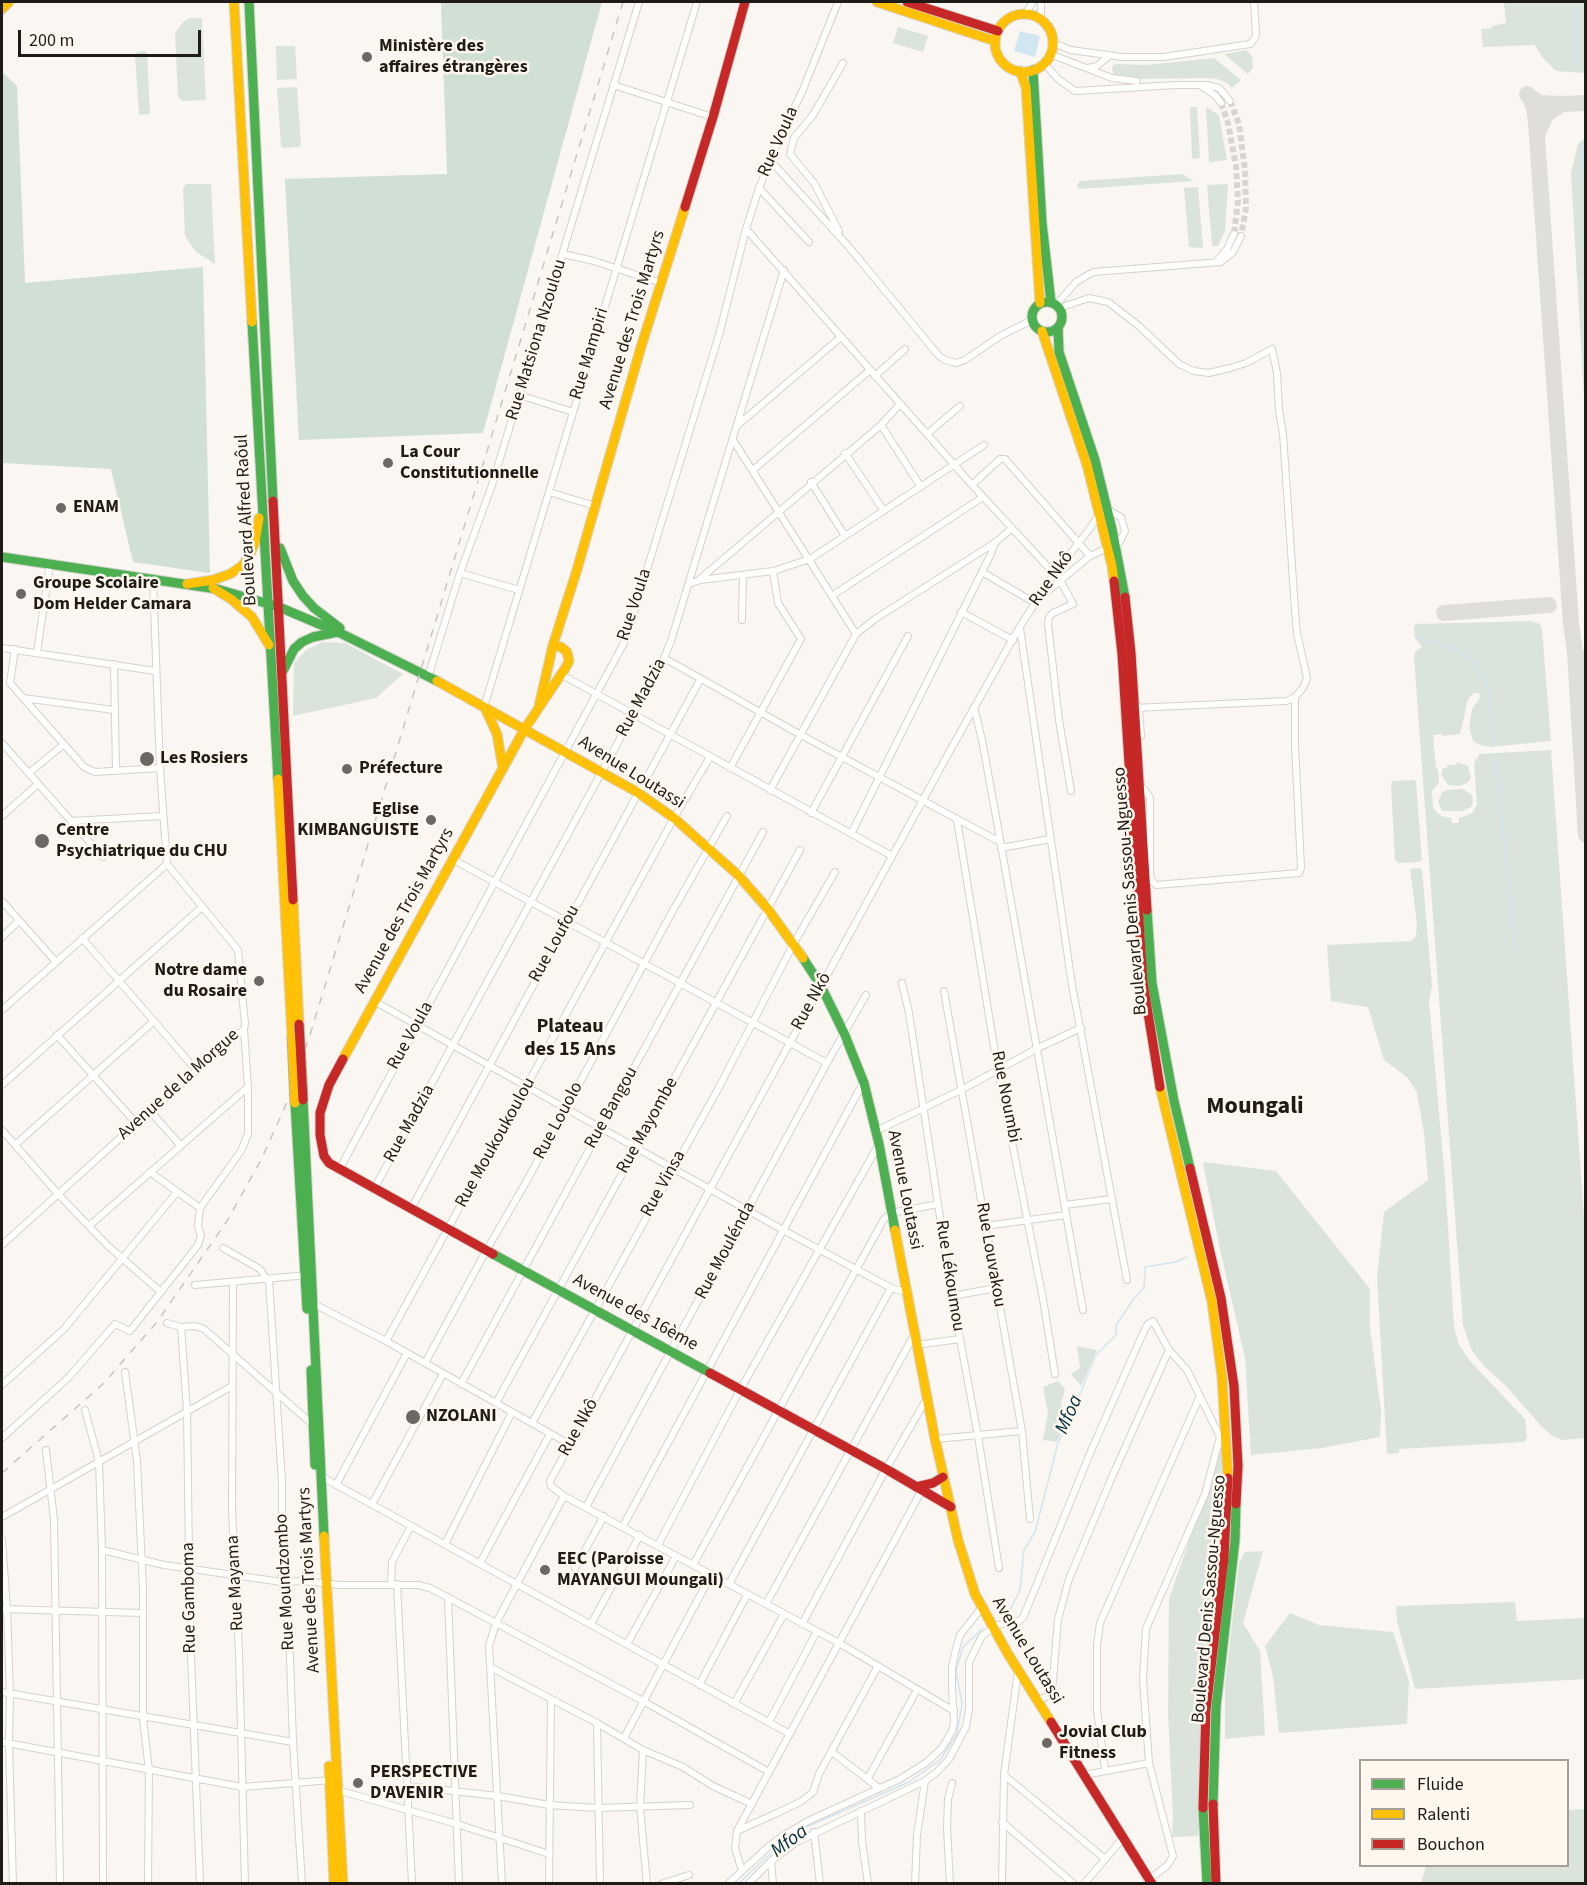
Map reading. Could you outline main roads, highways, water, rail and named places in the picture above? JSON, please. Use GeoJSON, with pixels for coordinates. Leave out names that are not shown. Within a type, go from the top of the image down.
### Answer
{"type":"FeatureCollection","features":[{"type":"Feature","properties":{"kind":"main road"},"geometry":{"type":"LineString","coordinates":[[2,9],[9,2]]}},
{"type":"Feature","properties":{"kind":"main road","name":"Boulevard Alfred Raôul"},"geometry":{"type":"LineString","coordinates":[[234,2],[292,1037],[299,1102]]}},
{"type":"Feature","properties":{"kind":"main road","name":"Boulevard Alfred Raôul"},"geometry":{"type":"LineString","coordinates":[[249,2],[299,1024],[299,1102]]}},
{"type":"Feature","properties":{"kind":"main road"},"geometry":{"type":"LineString","coordinates":[[877,2],[995,41]]}},
{"type":"Feature","properties":{"kind":"main road"},"geometry":{"type":"LineString","coordinates":[[907,2],[998,31]]}},
{"type":"Feature","properties":{"kind":"main road","name":"Avenue des Trois Martyrs"},"geometry":{"type":"LineString","coordinates":[[538,709],[553,645],[713,117],[744,3]]}},
{"type":"Feature","properties":{"kind":"main road"},"geometry":{"type":"LineString","coordinates":[[1025,14],[1035,16],[1051,32],[1053,43],[1050,54],[1044,63],[1033,70],[1020,71],[1009,67],[1000,59],[996,51],[995,41],[998,31],[1004,22],[1014,16],[1025,14]]}},
{"type":"Feature","properties":{"kind":"main road"},"geometry":{"type":"LineString","coordinates":[[1020,71],[1026,87],[1040,303],[1033,312],[1032,320],[1036,327],[1050,332],[1058,328],[1062,316],[1055,305],[1042,223],[1033,70]]}},
{"type":"Feature","properties":{"kind":"main road"},"geometry":{"type":"LineString","coordinates":[[1040,303],[1055,305]]}},
{"type":"Feature","properties":{"kind":"main road","name":"Boulevard Denis Sassou-Nguesso"},"geometry":{"type":"LineString","coordinates":[[1058,328],[1059,352],[1095,460],[1104,512],[1127,613],[1137,707],[1150,958],[1157,1018],[1174,1101],[1221,1298],[1234,1386],[1238,1466],[1216,1707],[1213,1819],[1216,1884]]}},
{"type":"Feature","properties":{"kind":"main road","name":"Boulevard Denis Sassou-Nguesso"},"geometry":{"type":"LineString","coordinates":[[1042,331],[1104,512]]}},
{"type":"Feature","properties":{"kind":"main road"},"geometry":{"type":"LineString","coordinates":[[188,584],[213,580],[230,574],[242,566],[249,557],[255,542],[262,498]]}},
{"type":"Feature","properties":{"kind":"main road"},"geometry":{"type":"LineString","coordinates":[[276,534],[288,570],[303,596],[339,630]]}},
{"type":"Feature","properties":{"kind":"main road","name":"Boulevard Denis Sassou-Nguesso"},"geometry":{"type":"LineString","coordinates":[[1112,546],[1122,654],[1143,982],[1156,1072],[1212,1302],[1222,1377],[1229,1466],[1230,1539],[1206,1710],[1203,1818],[1208,1884]]}},
{"type":"Feature","properties":{"kind":"main road","name":"Avenue Loutassi"},"geometry":{"type":"LineString","coordinates":[[2,557],[213,588],[268,601],[339,630],[637,792],[674,818],[708,847],[738,875],[767,908],[794,943],[821,986],[844,1033],[864,1083],[879,1144],[926,1400],[943,1477],[972,1584],[982,1607],[1018,1671],[1150,1881]]}},
{"type":"Feature","properties":{"kind":"main road"},"geometry":{"type":"LineString","coordinates":[[213,588],[231,599],[252,617],[271,650]]}},
{"type":"Feature","properties":{"kind":"main road"},"geometry":{"type":"LineString","coordinates":[[282,673],[289,657],[302,642],[339,630]]}},
{"type":"Feature","properties":{"kind":"main road","name":"Avenue des Trois Martyrs"},"geometry":{"type":"LineString","coordinates":[[320,1135],[320,1113],[329,1085],[524,729],[562,675],[569,657],[561,647],[553,645]]}},
{"type":"Feature","properties":{"kind":"main road"},"geometry":{"type":"LineString","coordinates":[[484,707],[497,734],[503,769]]}},
{"type":"Feature","properties":{"kind":"main road","name":"Avenue des Trois Martyrs"},"geometry":{"type":"LineString","coordinates":[[299,1102],[322,1477],[323,1583]]}},
{"type":"Feature","properties":{"kind":"main road","name":"Avenue des 16ème"},"geometry":{"type":"LineString","coordinates":[[320,1135],[324,1156],[339,1170],[921,1488],[951,1507]]}},
{"type":"Feature","properties":{"kind":"main road","name":"Avenue des Trois Martyrs"},"geometry":{"type":"LineString","coordinates":[[310,1303],[312,1424],[333,1784],[334,1884]]}},
{"type":"Feature","properties":{"kind":"main road"},"geometry":{"type":"LineString","coordinates":[[921,1488],[943,1477]]}},
{"type":"Feature","properties":{"kind":"main road","name":"Avenue des Trois Martyrs"},"geometry":{"type":"LineString","coordinates":[[333,1784],[343,1884]]}},
{"type":"Feature","properties":{"kind":"water"},"geometry":{"type":"Polygon","coordinates":[[[1020,31],[1040,36],[1035,57],[1014,51],[1020,31]]]}},
{"type":"Feature","properties":{"kind":"waterway"},"geometry":{"type":"LineString","coordinates":[[1574,2],[1578,64]]}},
{"type":"Feature","properties":{"kind":"waterway"},"geometry":{"type":"LineString","coordinates":[[1582,146],[1586,203]]}},
{"type":"Feature","properties":{"kind":"waterway"},"geometry":{"type":"LineString","coordinates":[[1420,638],[1453,648],[1466,655],[1474,663],[1484,678],[1489,692],[1493,744]]}},
{"type":"Feature","properties":{"kind":"waterway"},"geometry":{"type":"LineString","coordinates":[[1495,754],[1516,949]]}},
{"type":"Feature","properties":{"kind":"waterway","name":"Mfoa"},"geometry":{"type":"LineString","coordinates":[[1006,1618],[1020,1590],[1024,1550],[1035,1532],[1058,1443],[1095,1356],[1116,1335],[1116,1325],[1144,1288],[1145,1267],[1176,1262],[1187,1257]]}},
{"type":"Feature","properties":{"kind":"waterway","name":"Mfoa"},"geometry":{"type":"LineString","coordinates":[[738,1884],[769,1855],[804,1828],[909,1782],[940,1760],[957,1734],[962,1703],[956,1671],[963,1647],[982,1629]]}},
{"type":"Feature","properties":{"kind":"tunnel"},"geometry":{"type":"LineString","coordinates":[[1230,101],[1239,124],[1245,170],[1246,208],[1241,236]]}},
{"type":"Feature","properties":{"kind":"tunnel"},"geometry":{"type":"LineString","coordinates":[[1221,103],[1228,123],[1236,166],[1238,201],[1234,234]]}},
{"type":"Feature","properties":{"kind":"railway"},"geometry":{"type":"LineString","coordinates":[[2,1473],[103,1384],[157,1322],[227,1221],[261,1160],[285,1107],[310,1035],[623,2]]}},
{"type":"Feature","properties":{"kind":"place","name":"Ministère des affaires étrangères"},"geometry":{"type":"Point","coordinates":[367,57]}},
{"type":"Feature","properties":{"kind":"place","name":"La Cour Constitutionnelle"},"geometry":{"type":"Point","coordinates":[388,463]}},
{"type":"Feature","properties":{"kind":"place","name":"ENAM"},"geometry":{"type":"Point","coordinates":[61,508]}},
{"type":"Feature","properties":{"kind":"place","name":"Groupe Scolaire Dom Helder Camara"},"geometry":{"type":"Point","coordinates":[21,594]}},
{"type":"Feature","properties":{"kind":"place","name":"Les Rosiers"},"geometry":{"type":"Point","coordinates":[147,759]}},
{"type":"Feature","properties":{"kind":"place","name":"Préfecture"},"geometry":{"type":"Point","coordinates":[347,769]}},
{"type":"Feature","properties":{"kind":"place","name":"Eglise KIMBANGUISTE"},"geometry":{"type":"Point","coordinates":[431,820]}},
{"type":"Feature","properties":{"kind":"place","name":"Centre Psychiatrique du CHU"},"geometry":{"type":"Point","coordinates":[42,841]}},
{"type":"Feature","properties":{"kind":"place","name":"Notre dame du Rosaire"},"geometry":{"type":"Point","coordinates":[259,981]}},
{"type":"Feature","properties":{"kind":"place","name":"NZOLANI"},"geometry":{"type":"Point","coordinates":[413,1417]}},
{"type":"Feature","properties":{"kind":"place","name":"EEC (Paroisse MAYANGUI Moungali)"},"geometry":{"type":"Point","coordinates":[545,1570]}},
{"type":"Feature","properties":{"kind":"place","name":"Jovial Club Fitness"},"geometry":{"type":"Point","coordinates":[1047,1743]}},
{"type":"Feature","properties":{"kind":"place","name":"PERSPECTIVE D'AVENIR"},"geometry":{"type":"Point","coordinates":[358,1783]}},
{"type":"Feature","properties":{"kind":"district","name":"Plateau des 15 Ans"},"geometry":{"type":"Point","coordinates":[570,1040]}},
{"type":"Feature","properties":{"kind":"district","name":"Moungali"},"geometry":{"type":"Point","coordinates":[1255,1108]}}]}
